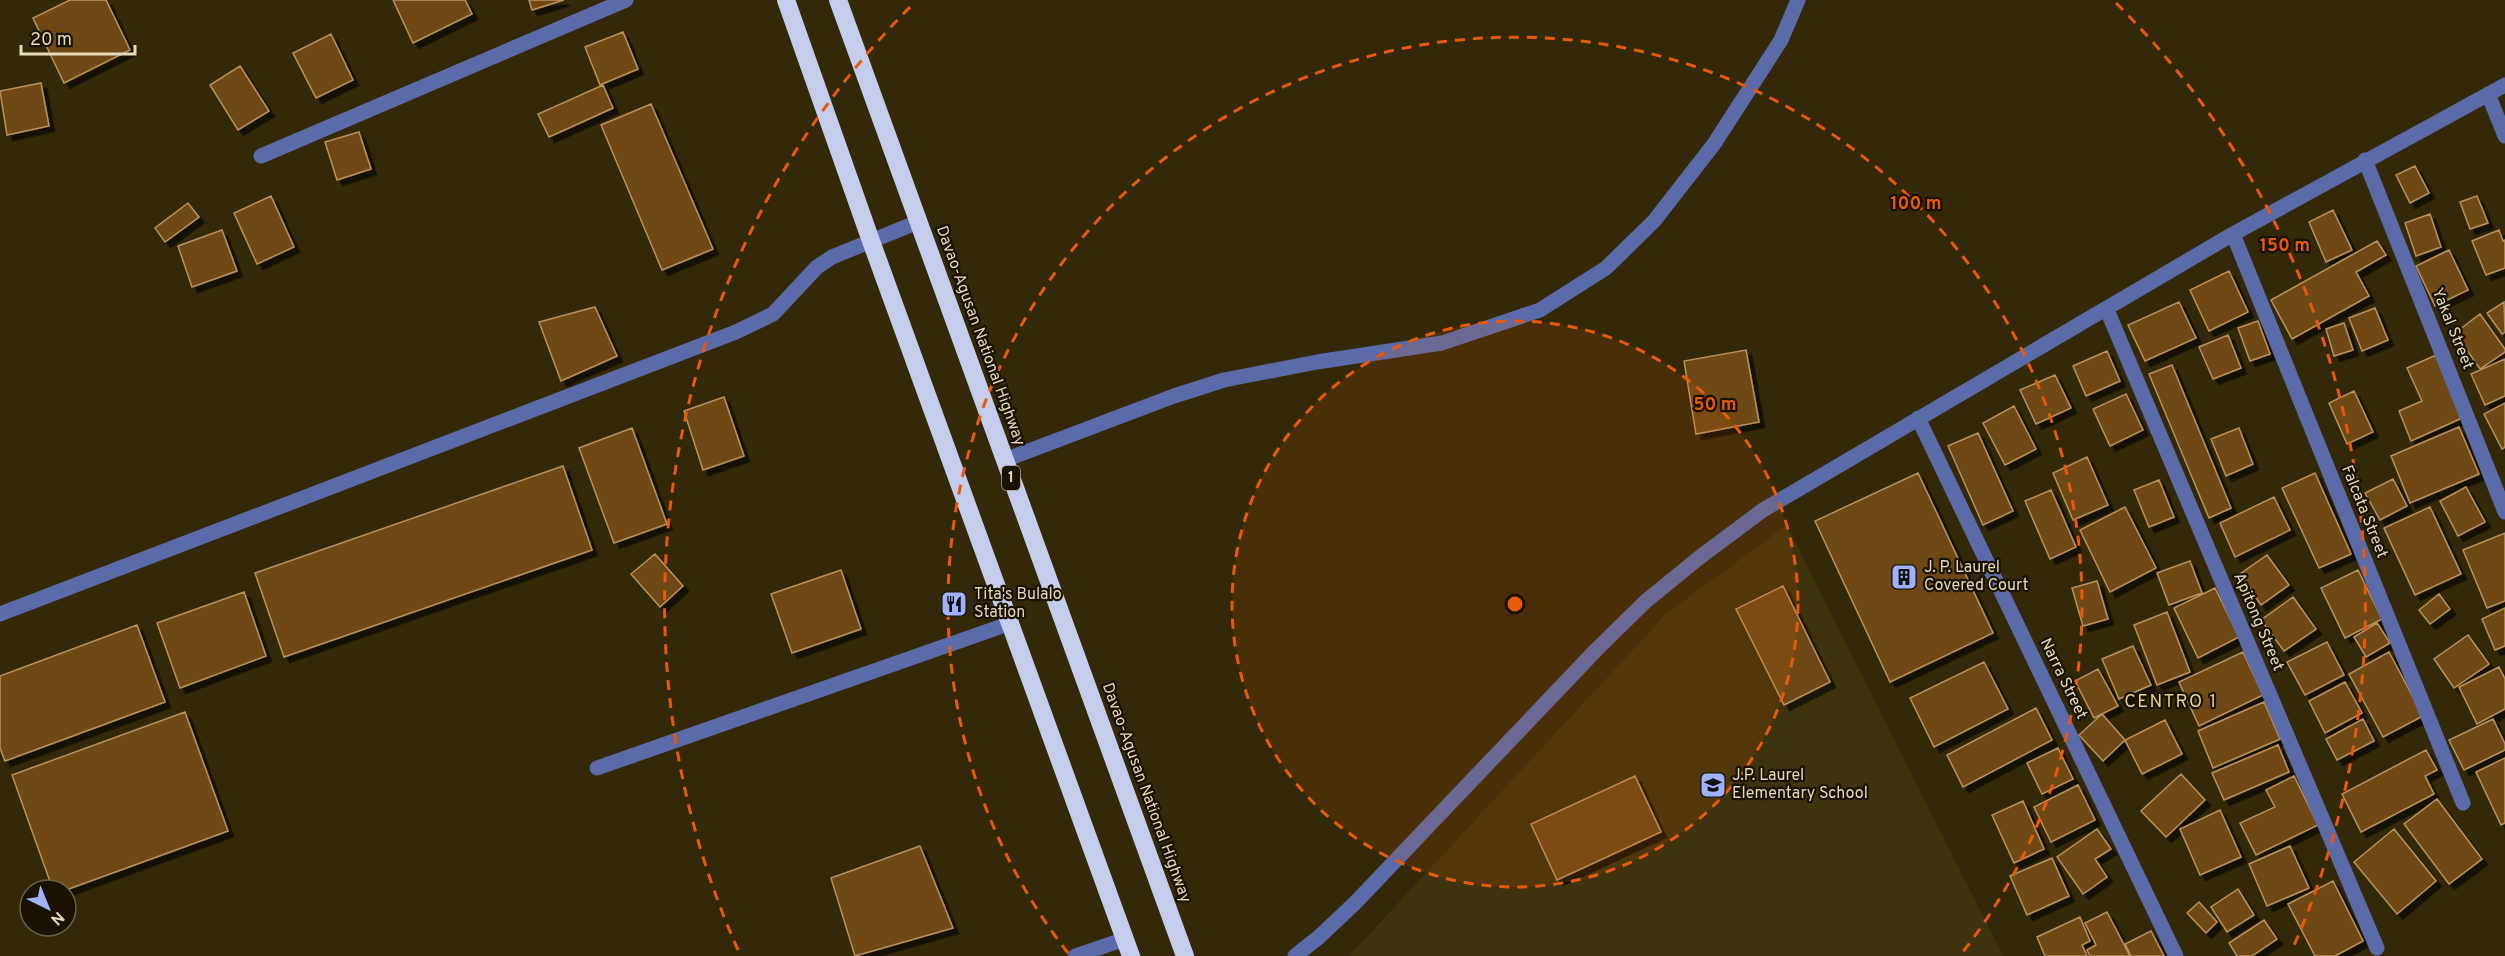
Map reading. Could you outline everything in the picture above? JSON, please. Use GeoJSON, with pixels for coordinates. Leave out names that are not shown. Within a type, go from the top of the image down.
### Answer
{"type":"FeatureCollection","features":[{"type":"Feature","properties":{"kind":"highway"},"geometry":{"type":"LineString","coordinates":[[786,0],[871,241],[1128,947]]}},
{"type":"Feature","properties":{"kind":"highway","name":"Davao-Agusan National Highway"},"geometry":{"type":"LineString","coordinates":[[837,0],[1185,956]]}},
{"type":"Feature","properties":{"kind":"street"},"geometry":{"type":"LineString","coordinates":[[261,156],[626,0]]}},
{"type":"Feature","properties":{"kind":"street"},"geometry":{"type":"LineString","coordinates":[[1005,460],[1174,396],[1224,380],[1317,362],[1442,343],[1540,310],[1606,268],[1654,221],[1714,144],[1781,40],[1798,0]]}},
{"type":"Feature","properties":{"kind":"street"},"geometry":{"type":"LineString","coordinates":[[1295,956],[1356,902],[1596,650],[1646,601],[1700,556],[1763,510],[2107,310],[2232,234],[2505,85]]}},
{"type":"Feature","properties":{"kind":"street"},"geometry":{"type":"LineString","coordinates":[[2488,94],[2505,136]]}},
{"type":"Feature","properties":{"kind":"street","name":"Yakal Street"},"geometry":{"type":"LineString","coordinates":[[2365,160],[2505,512]]}},
{"type":"Feature","properties":{"kind":"street"},"geometry":{"type":"LineString","coordinates":[[0,614],[736,332],[772,314],[817,267],[832,257],[918,222]]}},
{"type":"Feature","properties":{"kind":"street","name":"Falcata Street"},"geometry":{"type":"LineString","coordinates":[[2232,234],[2463,804]]}},
{"type":"Feature","properties":{"kind":"street","name":"Apitong Street"},"geometry":{"type":"LineString","coordinates":[[2107,310],[2377,948]]}},
{"type":"Feature","properties":{"kind":"street","name":"Narra Street"},"geometry":{"type":"LineString","coordinates":[[1918,418],[2176,956]]}},
{"type":"Feature","properties":{"kind":"street"},"geometry":{"type":"LineString","coordinates":[[597,768],[1011,623]]}},
{"type":"Feature","properties":{"kind":"street"},"geometry":{"type":"LineString","coordinates":[[1075,956],[1128,947]]}},
{"type":"Feature","properties":{"kind":"shaded area","name":"J.P. Laurel Elementary School"},"geometry":{"type":"Polygon","coordinates":[[[1787,525],[2003,956],[1349,956],[1667,613],[1787,525]]]}},
{"type":"Feature","properties":{"kind":"building"},"geometry":{"type":"Polygon","coordinates":[[[70,0],[106,0],[130,50],[64,83],[33,18],[70,0]]]}},
{"type":"Feature","properties":{"kind":"building"},"geometry":{"type":"Polygon","coordinates":[[[393,0],[465,0],[472,14],[413,43],[393,0]]]}},
{"type":"Feature","properties":{"kind":"building"},"geometry":{"type":"Polygon","coordinates":[[[529,0],[564,0],[532,10],[529,0]]]}},
{"type":"Feature","properties":{"kind":"building"},"geometry":{"type":"Polygon","coordinates":[[[623,32],[638,69],[600,85],[585,47],[623,32]]]}},
{"type":"Feature","properties":{"kind":"building"},"geometry":{"type":"Polygon","coordinates":[[[331,34],[353,80],[316,98],[293,53],[331,34]]]}},
{"type":"Feature","properties":{"kind":"building"},"geometry":{"type":"Polygon","coordinates":[[[240,66],[269,111],[238,130],[210,85],[240,66]]]}},
{"type":"Feature","properties":{"kind":"building"},"geometry":{"type":"Polygon","coordinates":[[[41,83],[49,126],[7,135],[0,91],[41,83]]]}},
{"type":"Feature","properties":{"kind":"building"},"geometry":{"type":"Polygon","coordinates":[[[603,85],[613,108],[549,137],[538,114],[603,85]]]}},
{"type":"Feature","properties":{"kind":"building"},"geometry":{"type":"Polygon","coordinates":[[[651,104],[713,249],[662,270],[601,125],[651,104]]]}},
{"type":"Feature","properties":{"kind":"building"},"geometry":{"type":"Polygon","coordinates":[[[359,132],[371,169],[337,180],[325,142],[359,132]]]}},
{"type":"Feature","properties":{"kind":"building"},"geometry":{"type":"Polygon","coordinates":[[[2415,166],[2429,193],[2410,203],[2396,175],[2415,166]]]}},
{"type":"Feature","properties":{"kind":"building"},"geometry":{"type":"Polygon","coordinates":[[[271,196],[294,247],[257,264],[234,213],[271,196]]]}},
{"type":"Feature","properties":{"kind":"building"},"geometry":{"type":"Polygon","coordinates":[[[2477,196],[2488,223],[2470,229],[2460,202],[2477,196]]]}},
{"type":"Feature","properties":{"kind":"building"},"geometry":{"type":"Polygon","coordinates":[[[188,203],[199,217],[165,242],[155,228],[188,203]]]}},
{"type":"Feature","properties":{"kind":"building"},"geometry":{"type":"Polygon","coordinates":[[[2333,210],[2352,250],[2326,262],[2309,222],[2333,210]]]}},
{"type":"Feature","properties":{"kind":"building"},"geometry":{"type":"Polygon","coordinates":[[[2430,214],[2441,247],[2416,256],[2405,223],[2430,214]]]}},
{"type":"Feature","properties":{"kind":"building"},"geometry":{"type":"Polygon","coordinates":[[[222,230],[237,271],[192,287],[178,246],[222,230]]]}},
{"type":"Feature","properties":{"kind":"building"},"geometry":{"type":"Polygon","coordinates":[[[2499,230],[2503,241],[2505,240],[2505,268],[2486,275],[2472,241],[2499,230]]]}},
{"type":"Feature","properties":{"kind":"building"},"geometry":{"type":"Polygon","coordinates":[[[2377,241],[2386,255],[2356,272],[2369,296],[2292,339],[2271,300],[2377,241]]]}},
{"type":"Feature","properties":{"kind":"building"},"geometry":{"type":"Polygon","coordinates":[[[2449,250],[2468,290],[2435,306],[2416,266],[2449,250]]]}},
{"type":"Feature","properties":{"kind":"building"},"geometry":{"type":"Polygon","coordinates":[[[2229,271],[2248,312],[2209,331],[2190,290],[2229,271]]]}},
{"type":"Feature","properties":{"kind":"building"},"geometry":{"type":"Polygon","coordinates":[[[2179,302],[2196,338],[2145,361],[2128,325],[2179,302]]]}},
{"type":"Feature","properties":{"kind":"building"},"geometry":{"type":"Polygon","coordinates":[[[2504,302],[2505,332],[2502,334],[2487,313],[2504,302]]]}},
{"type":"Feature","properties":{"kind":"building"},"geometry":{"type":"Polygon","coordinates":[[[595,307],[617,356],[561,381],[539,322],[595,307]]]}},
{"type":"Feature","properties":{"kind":"building"},"geometry":{"type":"Polygon","coordinates":[[[2375,308],[2388,340],[2362,351],[2349,318],[2375,308]]]}},
{"type":"Feature","properties":{"kind":"building"},"geometry":{"type":"Polygon","coordinates":[[[2480,314],[2505,352],[2480,369],[2455,333],[2480,314]]]}},
{"type":"Feature","properties":{"kind":"building"},"geometry":{"type":"Polygon","coordinates":[[[2258,321],[2270,354],[2250,361],[2238,328],[2258,321]]]}},
{"type":"Feature","properties":{"kind":"building"},"geometry":{"type":"Polygon","coordinates":[[[2344,323],[2353,350],[2334,356],[2326,329],[2344,323]]]}},
{"type":"Feature","properties":{"kind":"building"},"geometry":{"type":"Polygon","coordinates":[[[2228,335],[2241,368],[2213,379],[2199,347],[2228,335]]]}},
{"type":"Feature","properties":{"kind":"building"},"geometry":{"type":"Polygon","coordinates":[[[1746,350],[1759,422],[1696,434],[1684,361],[1746,350]]]}},
{"type":"Feature","properties":{"kind":"building"},"geometry":{"type":"Polygon","coordinates":[[[2107,351],[2120,381],[2086,396],[2073,366],[2107,351]]]}},
{"type":"Feature","properties":{"kind":"building"},"geometry":{"type":"Polygon","coordinates":[[[2436,355],[2462,418],[2411,441],[2399,411],[2422,401],[2407,368],[2436,355]]]}},
{"type":"Feature","properties":{"kind":"building"},"geometry":{"type":"Polygon","coordinates":[[[2505,359],[2505,396],[2485,405],[2471,374],[2505,359]]]}},
{"type":"Feature","properties":{"kind":"building"},"geometry":{"type":"Polygon","coordinates":[[[2172,365],[2231,508],[2209,518],[2149,374],[2172,365]]]}},
{"type":"Feature","properties":{"kind":"building"},"geometry":{"type":"Polygon","coordinates":[[[2055,375],[2071,408],[2036,424],[2020,390],[2055,375]]]}},
{"type":"Feature","properties":{"kind":"building"},"geometry":{"type":"Polygon","coordinates":[[[2354,391],[2373,432],[2347,444],[2329,403],[2354,391]]]}},
{"type":"Feature","properties":{"kind":"building"},"geometry":{"type":"Polygon","coordinates":[[[2126,394],[2143,430],[2110,446],[2093,409],[2126,394]]]}},
{"type":"Feature","properties":{"kind":"building"},"geometry":{"type":"Polygon","coordinates":[[[724,397],[744,456],[703,470],[684,411],[724,397]]]}},
{"type":"Feature","properties":{"kind":"building"},"geometry":{"type":"Polygon","coordinates":[[[2505,403],[2505,447],[2502,449],[2484,414],[2505,403]]]}},
{"type":"Feature","properties":{"kind":"building"},"geometry":{"type":"Polygon","coordinates":[[[2014,406],[2036,449],[2005,465],[1983,423],[2014,406]]]}},
{"type":"Feature","properties":{"kind":"building"},"geometry":{"type":"Polygon","coordinates":[[[2459,427],[2479,474],[2410,503],[2391,456],[2459,427]]]}},
{"type":"Feature","properties":{"kind":"building"},"geometry":{"type":"Polygon","coordinates":[[[632,428],[667,524],[614,543],[579,448],[632,428]]]}},
{"type":"Feature","properties":{"kind":"building"},"geometry":{"type":"Polygon","coordinates":[[[2239,428],[2253,464],[2226,476],[2211,439],[2239,428]]]}},
{"type":"Feature","properties":{"kind":"building"},"geometry":{"type":"Polygon","coordinates":[[[1978,433],[2013,511],[1983,525],[1948,446],[1978,433]]]}},
{"type":"Feature","properties":{"kind":"building"},"geometry":{"type":"Polygon","coordinates":[[[2087,457],[2108,505],[2073,520],[2053,473],[2087,457]]]}},
{"type":"Feature","properties":{"kind":"building"},"geometry":{"type":"Polygon","coordinates":[[[563,466],[592,550],[284,657],[255,573],[563,466]]]}},
{"type":"Feature","properties":{"kind":"building","name":"J. P. Laurel Covered Court"},"geometry":{"type":"Polygon","coordinates":[[[1918,473],[1993,633],[1890,682],[1815,521],[1918,473]]]}},
{"type":"Feature","properties":{"kind":"building"},"geometry":{"type":"Polygon","coordinates":[[[2315,473],[2351,554],[2319,568],[2282,488],[2315,473]]]}},
{"type":"Feature","properties":{"kind":"building"},"geometry":{"type":"Polygon","coordinates":[[[2393,479],[2407,506],[2380,520],[2365,493],[2393,479]]]}},
{"type":"Feature","properties":{"kind":"building"},"geometry":{"type":"Polygon","coordinates":[[[2159,480],[2174,517],[2149,527],[2134,490],[2159,480]]]}},
{"type":"Feature","properties":{"kind":"building"},"geometry":{"type":"Polygon","coordinates":[[[2466,487],[2485,522],[2458,536],[2440,501],[2466,487]]]}},
{"type":"Feature","properties":{"kind":"building"},"geometry":{"type":"Polygon","coordinates":[[[2051,490],[2076,547],[2050,559],[2025,501],[2051,490]]]}},
{"type":"Feature","properties":{"kind":"building"},"geometry":{"type":"Polygon","coordinates":[[[2274,497],[2290,530],[2235,557],[2220,523],[2274,497]]]}},
{"type":"Feature","properties":{"kind":"building"},"geometry":{"type":"Polygon","coordinates":[[[2125,507],[2156,568],[2110,592],[2080,530],[2125,507]]]}},
{"type":"Feature","properties":{"kind":"building"},"geometry":{"type":"Polygon","coordinates":[[[2430,507],[2461,574],[2415,595],[2384,528],[2430,507]]]}},
{"type":"Feature","properties":{"kind":"building"},"geometry":{"type":"Polygon","coordinates":[[[2505,533],[2505,601],[2487,608],[2463,550],[2505,533]]]}},
{"type":"Feature","properties":{"kind":"building"},"geometry":{"type":"Polygon","coordinates":[[[655,554],[683,586],[660,607],[631,574],[655,554]]]}},
{"type":"Feature","properties":{"kind":"building"},"geometry":{"type":"Polygon","coordinates":[[[2267,555],[2289,585],[2261,605],[2240,574],[2267,555]]]}},
{"type":"Feature","properties":{"kind":"building"},"geometry":{"type":"Polygon","coordinates":[[[2190,561],[2202,593],[2169,605],[2157,573],[2190,561]]]}},
{"type":"Feature","properties":{"kind":"building"},"geometry":{"type":"Polygon","coordinates":[[[841,570],[861,629],[792,653],[771,594],[841,570]]]}},
{"type":"Feature","properties":{"kind":"building"},"geometry":{"type":"Polygon","coordinates":[[[2358,570],[2382,619],[2345,638],[2321,588],[2358,570]]]}},
{"type":"Feature","properties":{"kind":"building"},"geometry":{"type":"Polygon","coordinates":[[[2097,581],[2108,619],[2083,626],[2072,588],[2097,581]]]}},
{"type":"Feature","properties":{"kind":"building"},"geometry":{"type":"Polygon","coordinates":[[[1783,586],[1830,682],[1784,705],[1736,609],[1783,586]]]}},
{"type":"Feature","properties":{"kind":"building"},"geometry":{"type":"Polygon","coordinates":[[[2215,588],[2239,637],[2198,658],[2174,608],[2215,588]]]}},
{"type":"Feature","properties":{"kind":"building"},"geometry":{"type":"Polygon","coordinates":[[[244,592],[266,656],[180,688],[157,623],[244,592]]]}},
{"type":"Feature","properties":{"kind":"building"},"geometry":{"type":"Polygon","coordinates":[[[2439,594],[2450,609],[2430,624],[2419,610],[2439,594]]]}},
{"type":"Feature","properties":{"kind":"building"},"geometry":{"type":"Polygon","coordinates":[[[2293,597],[2316,629],[2284,651],[2261,620],[2293,597]]]}},
{"type":"Feature","properties":{"kind":"building"},"geometry":{"type":"Polygon","coordinates":[[[2505,608],[2505,646],[2495,650],[2482,619],[2505,608]]]}},
{"type":"Feature","properties":{"kind":"building"},"geometry":{"type":"Polygon","coordinates":[[[2167,612],[2190,672],[2157,685],[2134,625],[2167,612]]]}},
{"type":"Feature","properties":{"kind":"building"},"geometry":{"type":"Polygon","coordinates":[[[2377,623],[2390,643],[2366,657],[2354,637],[2377,623]]]}},
{"type":"Feature","properties":{"kind":"building"},"geometry":{"type":"Polygon","coordinates":[[[137,625],[165,702],[5,761],[0,748],[0,676],[137,625]]]}},
{"type":"Feature","properties":{"kind":"building"},"geometry":{"type":"Polygon","coordinates":[[[2468,635],[2489,664],[2454,688],[2434,659],[2468,635]]]}},
{"type":"Feature","properties":{"kind":"building"},"geometry":{"type":"Polygon","coordinates":[[[2327,642],[2344,675],[2305,695],[2287,662],[2327,642]]]}},
{"type":"Feature","properties":{"kind":"building"},"geometry":{"type":"Polygon","coordinates":[[[2133,646],[2151,685],[2119,699],[2102,659],[2133,646]]]}},
{"type":"Feature","properties":{"kind":"building"},"geometry":{"type":"Polygon","coordinates":[[[2243,652],[2263,695],[2199,726],[2179,682],[2243,652]]]}},
{"type":"Feature","properties":{"kind":"building"},"geometry":{"type":"Polygon","coordinates":[[[2389,652],[2423,716],[2383,737],[2349,674],[2389,652]]]}},
{"type":"Feature","properties":{"kind":"building"},"geometry":{"type":"Polygon","coordinates":[[[1984,662],[2008,709],[1934,747],[1910,698],[1984,662]]]}},
{"type":"Feature","properties":{"kind":"building"},"geometry":{"type":"Polygon","coordinates":[[[2499,667],[2505,679],[2505,709],[2477,724],[2459,687],[2499,667]]]}},
{"type":"Feature","properties":{"kind":"building"},"geometry":{"type":"Polygon","coordinates":[[[2098,669],[2118,706],[2094,718],[2075,681],[2098,669]]]}},
{"type":"Feature","properties":{"kind":"building"},"geometry":{"type":"Polygon","coordinates":[[[2345,682],[2362,713],[2325,733],[2309,701],[2345,682]]]}},
{"type":"Feature","properties":{"kind":"building"},"geometry":{"type":"Polygon","coordinates":[[[2264,702],[2280,739],[2213,768],[2198,731],[2264,702]]]}},
{"type":"Feature","properties":{"kind":"building"},"geometry":{"type":"Polygon","coordinates":[[[2036,708],[2052,740],[1963,787],[1947,755],[2036,708]]]}},
{"type":"Feature","properties":{"kind":"building"},"geometry":{"type":"Polygon","coordinates":[[[185,712],[228,831],[78,886],[78,878],[49,878],[12,775],[185,712]]]}},
{"type":"Feature","properties":{"kind":"building"},"geometry":{"type":"Polygon","coordinates":[[[2102,714],[2125,740],[2103,761],[2079,735],[2102,714]]]}},
{"type":"Feature","properties":{"kind":"building"},"geometry":{"type":"Polygon","coordinates":[[[2363,719],[2374,741],[2337,760],[2326,739],[2363,719]]]}},
{"type":"Feature","properties":{"kind":"building"},"geometry":{"type":"Polygon","coordinates":[[[2493,719],[2505,744],[2505,750],[2464,770],[2449,740],[2493,719]]]}},
{"type":"Feature","properties":{"kind":"building"},"geometry":{"type":"Polygon","coordinates":[[[2165,720],[2182,754],[2142,774],[2125,740],[2165,720]]]}},
{"type":"Feature","properties":{"kind":"building"},"geometry":{"type":"Polygon","coordinates":[[[2278,745],[2289,772],[2224,800],[2212,773],[2278,745]]]}},
{"type":"Feature","properties":{"kind":"building"},"geometry":{"type":"Polygon","coordinates":[[[2058,748],[2073,779],[2042,794],[2027,763],[2058,748]]]}},
{"type":"Feature","properties":{"kind":"building"},"geometry":{"type":"Polygon","coordinates":[[[2426,750],[2437,770],[2425,776],[2434,794],[2361,832],[2342,794],[2426,750]]]}},
{"type":"Feature","properties":{"kind":"building"},"geometry":{"type":"Polygon","coordinates":[[[2505,758],[2505,823],[2501,825],[2476,772],[2505,758]]]}},
{"type":"Feature","properties":{"kind":"building"},"geometry":{"type":"Polygon","coordinates":[[[2181,774],[2205,800],[2166,837],[2141,811],[2181,774]]]}},
{"type":"Feature","properties":{"kind":"building"},"geometry":{"type":"Polygon","coordinates":[[[1635,776],[1661,832],[1557,880],[1531,824],[1635,776]]]}},
{"type":"Feature","properties":{"kind":"building"},"geometry":{"type":"Polygon","coordinates":[[[2294,776],[2318,825],[2256,855],[2240,823],[2275,807],[2266,790],[2294,776]]]}},
{"type":"Feature","properties":{"kind":"building"},"geometry":{"type":"Polygon","coordinates":[[[2078,785],[2095,820],[2051,842],[2034,807],[2078,785]]]}},
{"type":"Feature","properties":{"kind":"building"},"geometry":{"type":"Polygon","coordinates":[[[2437,799],[2482,859],[2449,884],[2404,824],[2437,799]]]}},
{"type":"Feature","properties":{"kind":"building"},"geometry":{"type":"Polygon","coordinates":[[[2023,801],[2044,849],[2014,863],[1992,815],[2023,801]]]}},
{"type":"Feature","properties":{"kind":"building"},"geometry":{"type":"Polygon","coordinates":[[[2220,810],[2241,857],[2200,875],[2180,829],[2220,810]]]}},
{"type":"Feature","properties":{"kind":"building"},"geometry":{"type":"Polygon","coordinates":[[[2097,829],[2111,849],[2095,859],[2107,877],[2083,894],[2057,857],[2097,829]]]}},
{"type":"Feature","properties":{"kind":"building"},"geometry":{"type":"Polygon","coordinates":[[[2394,829],[2436,881],[2397,914],[2354,862],[2394,829]]]}},
{"type":"Feature","properties":{"kind":"building"},"geometry":{"type":"Polygon","coordinates":[[[920,846],[953,928],[855,956],[831,878],[920,846]]]}},
{"type":"Feature","properties":{"kind":"building"},"geometry":{"type":"Polygon","coordinates":[[[2290,846],[2309,888],[2267,906],[2249,864],[2290,846]]]}},
{"type":"Feature","properties":{"kind":"building"},"geometry":{"type":"Polygon","coordinates":[[[2052,858],[2069,896],[2027,915],[2010,876],[2052,858]]]}},
{"type":"Feature","properties":{"kind":"building"},"geometry":{"type":"Polygon","coordinates":[[[2333,881],[2363,941],[2335,956],[2315,956],[2288,904],[2333,881]]]}},
{"type":"Feature","properties":{"kind":"building"},"geometry":{"type":"Polygon","coordinates":[[[2238,889],[2254,915],[2227,932],[2211,907],[2238,889]]]}},
{"type":"Feature","properties":{"kind":"building"},"geometry":{"type":"Polygon","coordinates":[[[2199,902],[2217,922],[2206,933],[2187,913],[2199,902]]]}},
{"type":"Feature","properties":{"kind":"building"},"geometry":{"type":"Polygon","coordinates":[[[2107,912],[2130,956],[2090,956],[2087,950],[2096,945],[2085,923],[2107,912]]]}},
{"type":"Feature","properties":{"kind":"building"},"geometry":{"type":"Polygon","coordinates":[[[2080,917],[2090,941],[2082,945],[2087,956],[2045,956],[2037,937],[2080,917]]]}},
{"type":"Feature","properties":{"kind":"building"},"geometry":{"type":"Polygon","coordinates":[[[2264,920],[2277,939],[2252,956],[2237,956],[2229,943],[2264,920]]]}},
{"type":"Feature","properties":{"kind":"building"},"geometry":{"type":"Polygon","coordinates":[[[2151,931],[2164,956],[2131,956],[2125,944],[2151,931]]]}},
{"type":"Feature","properties":{"kind":"place","name":"J. P. Laurel Covered Court"},"geometry":{"type":"Point","coordinates":[1904,577]}},
{"type":"Feature","properties":{"kind":"place","name":"Tita's Bulalo Station"},"geometry":{"type":"Point","coordinates":[954,604]}},
{"type":"Feature","properties":{"kind":"place","name":"J.P. Laurel Elementary School"},"geometry":{"type":"Point","coordinates":[1713,785]}},
{"type":"Feature","properties":{"kind":"district","name":"CENTRO 1"},"geometry":{"type":"Point","coordinates":[2171,702]}}]}
